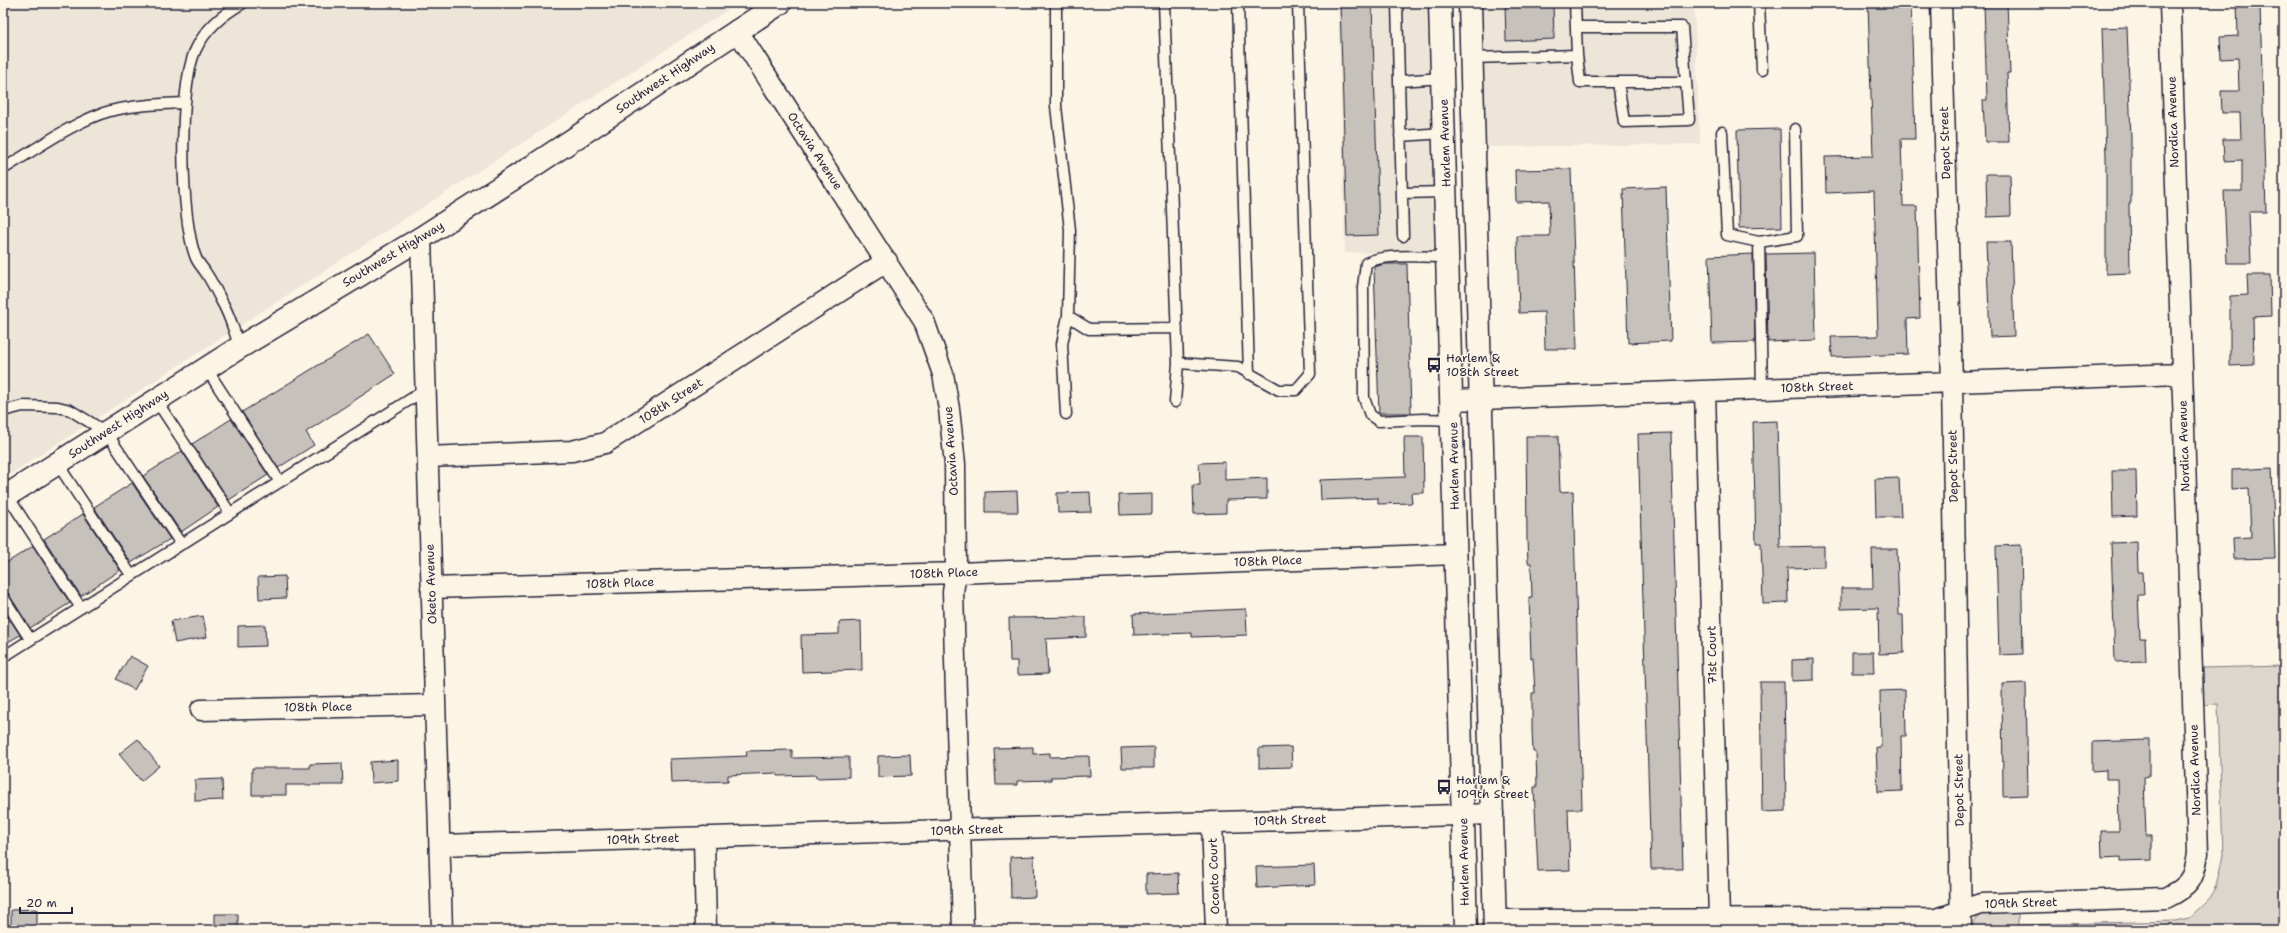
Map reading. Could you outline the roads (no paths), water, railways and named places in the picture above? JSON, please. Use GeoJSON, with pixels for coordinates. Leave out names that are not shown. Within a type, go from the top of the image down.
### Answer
{"type":"FeatureCollection","features":[{"type":"Feature","properties":{"kind":"main road","name":"Southwest Highway"},"geometry":{"type":"LineString","coordinates":[[5,497],[206,368],[421,238],[536,164],[736,30],[780,3]]}},
{"type":"Feature","properties":{"kind":"main road","name":"Harlem Avenue"},"geometry":{"type":"LineString","coordinates":[[1440,3],[1453,410],[1466,930]]}},
{"type":"Feature","properties":{"kind":"main road"},"geometry":{"type":"LineString","coordinates":[[1470,3],[1482,398],[1495,925]]}},
{"type":"Feature","properties":{"kind":"street","name":"Depot Street"},"geometry":{"type":"LineString","coordinates":[[1941,3],[1952,382],[1961,930]]}},
{"type":"Feature","properties":{"kind":"street","name":"Nordica Avenue"},"geometry":{"type":"LineString","coordinates":[[2170,3],[2198,853],[2192,880],[2187,886]]}},
{"type":"Feature","properties":{"kind":"street","name":"Octavia Avenue"},"geometry":{"type":"LineString","coordinates":[[736,30],[887,261],[924,321],[943,374],[949,408],[955,464],[956,573],[953,592],[963,930]]}},
{"type":"Feature","properties":{"kind":"street","name":"Oketo Avenue"},"geometry":{"type":"LineString","coordinates":[[421,238],[442,930]]}},
{"type":"Feature","properties":{"kind":"street","name":"108th Street"},"geometry":{"type":"LineString","coordinates":[[428,457],[572,451],[604,443],[887,261]]}},
{"type":"Feature","properties":{"kind":"street","name":"108th Street"},"geometry":{"type":"LineString","coordinates":[[1453,410],[1482,398],[2182,374]]}},
{"type":"Feature","properties":{"kind":"street","name":"71st Court"},"geometry":{"type":"LineString","coordinates":[[1705,391],[1719,919]]}},
{"type":"Feature","properties":{"kind":"street","name":"108th Place"},"geometry":{"type":"LineString","coordinates":[[432,588],[956,573],[1456,554]]}},
{"type":"Feature","properties":{"kind":"street","name":"108th Place"},"geometry":{"type":"LineString","coordinates":[[201,710],[435,705]]}},
{"type":"Feature","properties":{"kind":"street","name":"109th Street"},"geometry":{"type":"LineString","coordinates":[[440,845],[1493,814]]}},
{"type":"Feature","properties":{"kind":"street","name":"Oconto Court"},"geometry":{"type":"LineString","coordinates":[[1212,822],[1216,930]]}},
{"type":"Feature","properties":{"kind":"street"},"geometry":{"type":"LineString","coordinates":[[704,837],[706,930]]}},
{"type":"Feature","properties":{"kind":"street","name":"109th Street"},"geometry":{"type":"LineString","coordinates":[[1495,925],[1633,925],[1719,919],[1812,925],[1938,919],[1981,904],[2166,898],[2187,886]]}},
{"type":"Feature","properties":{"kind":"lane"},"geometry":{"type":"LineString","coordinates":[[240,347],[224,304],[196,259],[190,240],[184,191],[185,103],[187,74],[196,49],[204,34],[224,13],[243,3]]}},
{"type":"Feature","properties":{"kind":"lane"},"geometry":{"type":"LineString","coordinates":[[1056,3],[1056,106],[1070,230],[1068,316],[1062,344],[1066,414]]}},
{"type":"Feature","properties":{"kind":"lane"},"geometry":{"type":"LineString","coordinates":[[1164,3],[1178,363],[1175,402]]}},
{"type":"Feature","properties":{"kind":"lane"},"geometry":{"type":"LineString","coordinates":[[1238,3],[1249,374]]}},
{"type":"Feature","properties":{"kind":"lane"},"geometry":{"type":"LineString","coordinates":[[1178,363],[1238,367],[1279,390],[1296,390],[1310,374],[1298,3]]}},
{"type":"Feature","properties":{"kind":"lane"},"geometry":{"type":"LineString","coordinates":[[1397,3],[1403,236]]}},
{"type":"Feature","properties":{"kind":"lane"},"geometry":{"type":"LineString","coordinates":[[1575,3],[1577,55],[1580,82],[1686,82]]}},
{"type":"Feature","properties":{"kind":"lane"},"geometry":{"type":"LineString","coordinates":[[1759,3],[1762,70]]}},
{"type":"Feature","properties":{"kind":"lane"},"geometry":{"type":"LineString","coordinates":[[1576,27],[1682,26],[1689,120],[1624,122],[1618,82]]}},
{"type":"Feature","properties":{"kind":"lane"},"geometry":{"type":"LineString","coordinates":[[1472,58],[1577,55]]}},
{"type":"Feature","properties":{"kind":"lane"},"geometry":{"type":"LineString","coordinates":[[1399,81],[1443,78]]}},
{"type":"Feature","properties":{"kind":"lane"},"geometry":{"type":"LineString","coordinates":[[3,169],[69,130],[108,111],[144,105],[185,103]]}},
{"type":"Feature","properties":{"kind":"lane"},"geometry":{"type":"LineString","coordinates":[[1722,132],[1727,235],[1759,242],[1797,236],[1794,130]]}},
{"type":"Feature","properties":{"kind":"lane"},"geometry":{"type":"LineString","coordinates":[[1400,136],[1444,134]]}},
{"type":"Feature","properties":{"kind":"lane"},"geometry":{"type":"LineString","coordinates":[[1402,193],[1446,192]]}},
{"type":"Feature","properties":{"kind":"lane"},"geometry":{"type":"LineString","coordinates":[[1759,242],[1762,389]]}},
{"type":"Feature","properties":{"kind":"lane"},"geometry":{"type":"LineString","coordinates":[[1448,257],[1373,259],[1366,263],[1363,287],[1364,398],[1370,415],[1380,421],[1423,419],[1453,410]]}},
{"type":"Feature","properties":{"kind":"lane"},"geometry":{"type":"LineString","coordinates":[[1068,316],[1089,329],[1176,328]]}},
{"type":"Feature","properties":{"kind":"lane"},"geometry":{"type":"LineString","coordinates":[[206,368],[280,482]]}},
{"type":"Feature","properties":{"kind":"lane"},"geometry":{"type":"LineString","coordinates":[[3,656],[426,390]]}},
{"type":"Feature","properties":{"kind":"lane"},"geometry":{"type":"LineString","coordinates":[[156,400],[230,513]]}},
{"type":"Feature","properties":{"kind":"lane"},"geometry":{"type":"LineString","coordinates":[[3,411],[23,406],[58,406],[70,410],[106,432],[181,544]]}},
{"type":"Feature","properties":{"kind":"lane"},"geometry":{"type":"LineString","coordinates":[[58,463],[131,576]]}},
{"type":"Feature","properties":{"kind":"lane"},"geometry":{"type":"LineString","coordinates":[[5,497],[81,608]]}},
{"type":"Feature","properties":{"kind":"lane"},"geometry":{"type":"LineString","coordinates":[[3,597],[30,639]]}},
{"type":"Feature","properties":{"kind":"place","name":"Harlem & 108th Street"},"geometry":{"type":"Point","coordinates":[1434,365]}},
{"type":"Feature","properties":{"kind":"place","name":"Harlem & 109th Street"},"geometry":{"type":"Point","coordinates":[1444,787]}}]}
